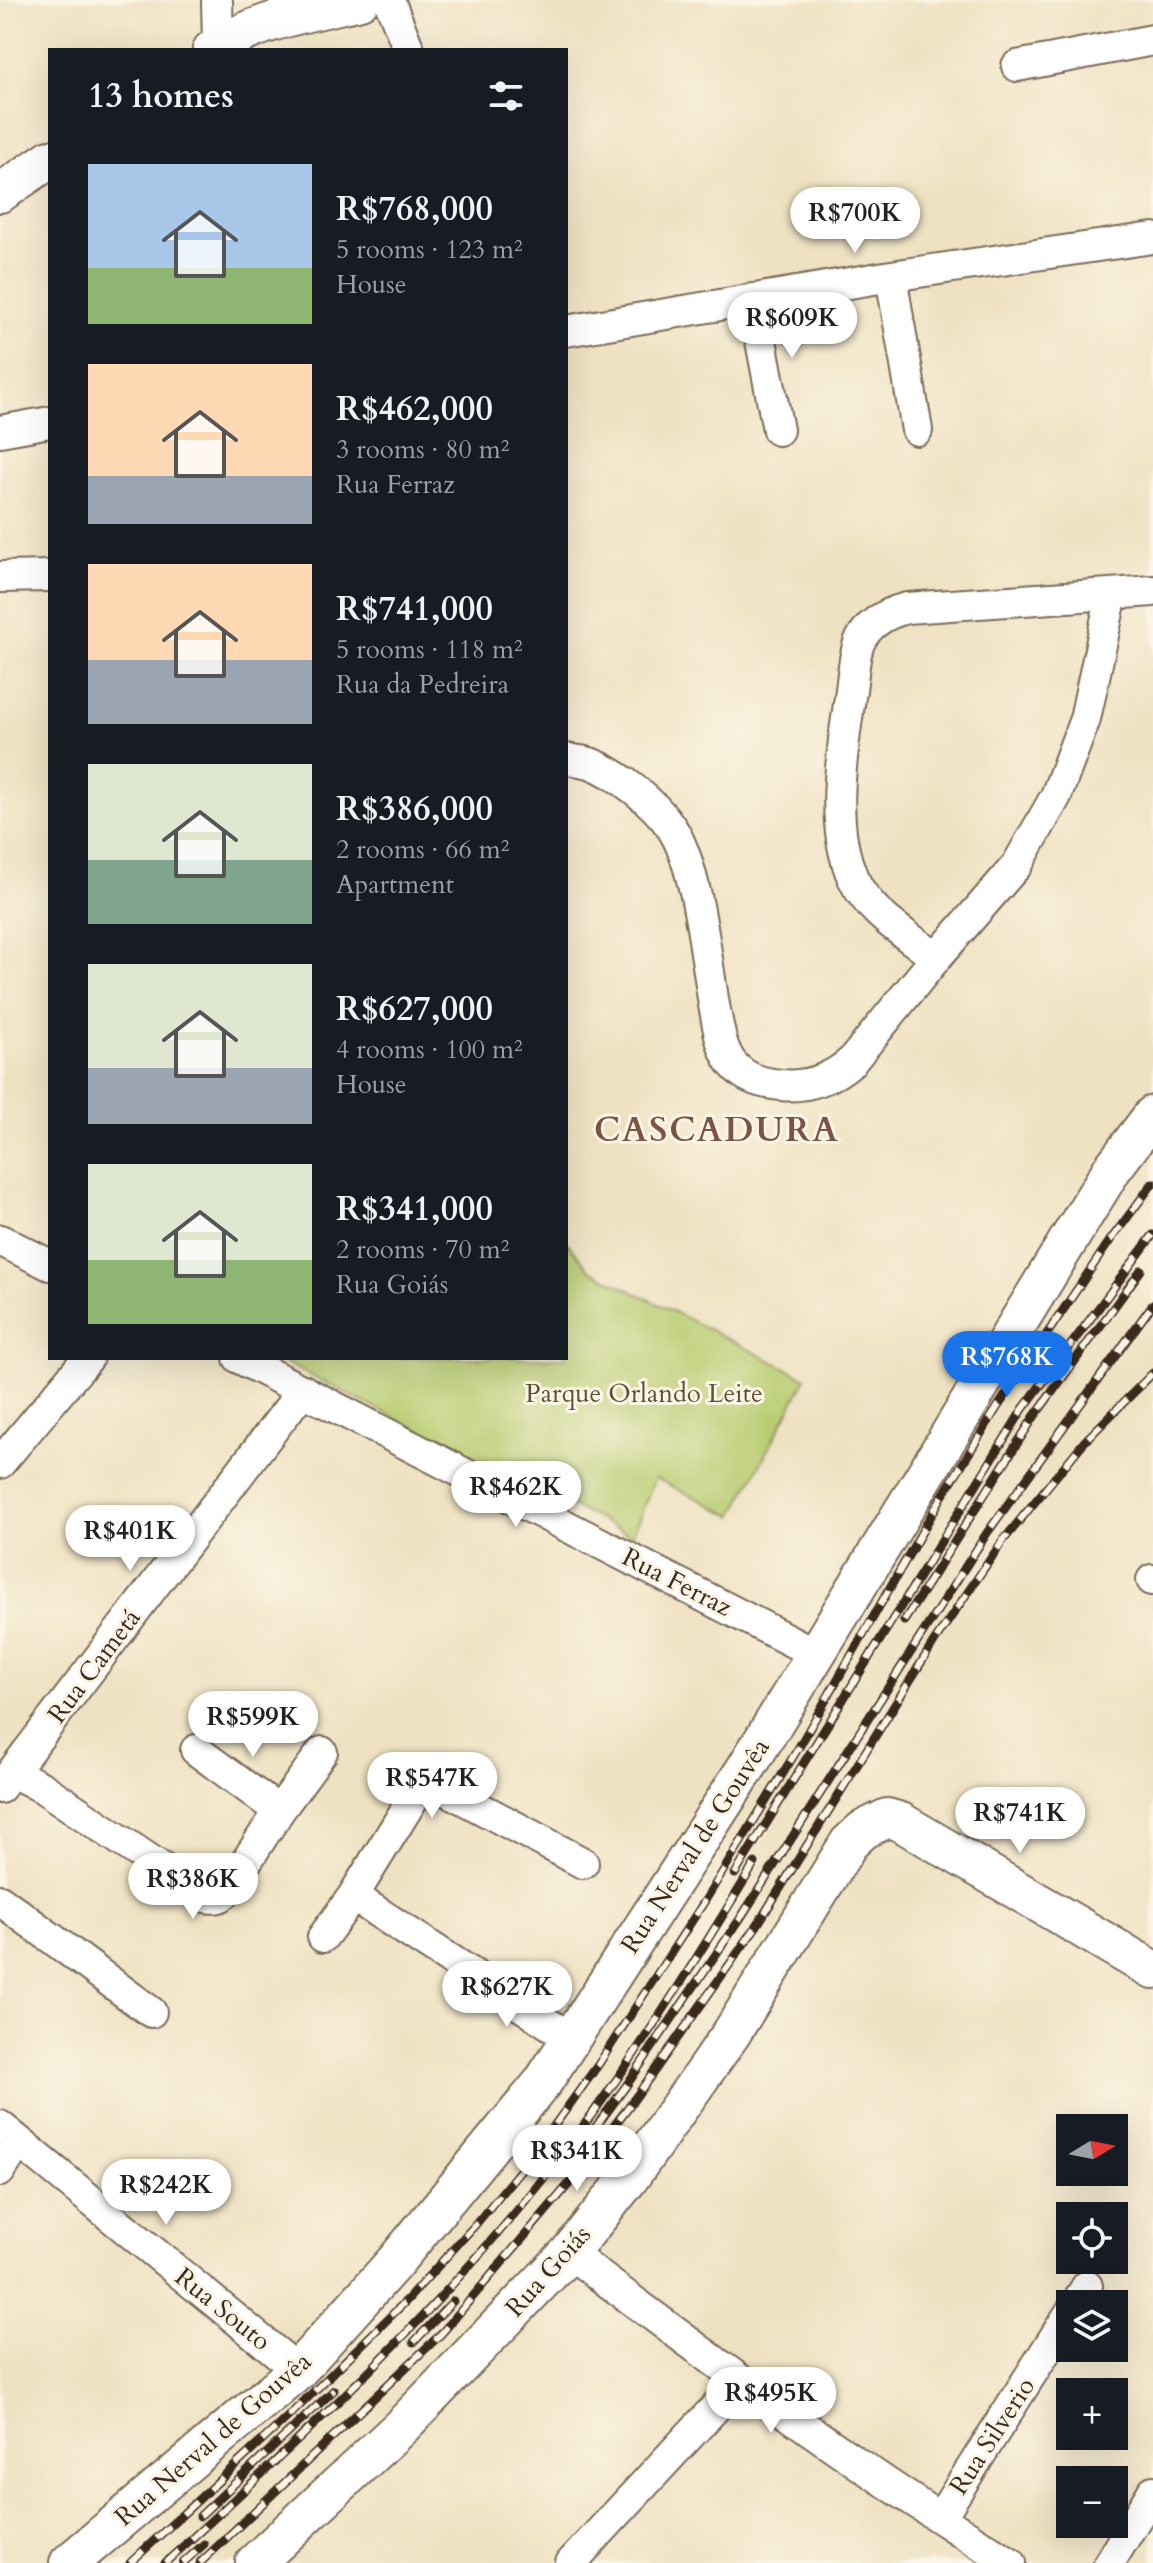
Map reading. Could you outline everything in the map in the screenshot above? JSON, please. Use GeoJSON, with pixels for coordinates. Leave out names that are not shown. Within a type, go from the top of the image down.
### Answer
{"type":"FeatureCollection","features":[{"type":"Feature","properties":{"kind":"main road"},"geometry":{"type":"LineString","coordinates":[[215,48],[243,32],[278,20],[360,0]]}},
{"type":"Feature","properties":{"kind":"main road"},"geometry":{"type":"LineString","coordinates":[[0,193],[48,160]]}},
{"type":"Feature","properties":{"kind":"main road","name":"Rua Nerval de Gouvêa"},"geometry":{"type":"LineString","coordinates":[[69,2563],[298,2370],[394,2263],[543,2082],[816,1654],[1112,1169],[1153,1115]]}},
{"type":"Feature","properties":{"kind":"main road","name":"Rua Goiás"},"geometry":{"type":"LineString","coordinates":[[255,2563],[403,2425],[569,2253],[630,2177],[731,2034],[849,1843],[875,1822],[887,1818],[901,1822],[1153,1970]]}},
{"type":"Feature","properties":{"kind":"street"},"geometry":{"type":"LineString","coordinates":[[215,48],[217,0]]}},
{"type":"Feature","properties":{"kind":"street"},"geometry":{"type":"LineString","coordinates":[[389,0],[408,48]]}},
{"type":"Feature","properties":{"kind":"street"},"geometry":{"type":"LineString","coordinates":[[1017,66],[1153,40]]}},
{"type":"Feature","properties":{"kind":"street"},"geometry":{"type":"LineString","coordinates":[[568,331],[891,276],[1153,238]]}},
{"type":"Feature","properties":{"kind":"street"},"geometry":{"type":"LineString","coordinates":[[891,276],[917,430]]}},
{"type":"Feature","properties":{"kind":"street"},"geometry":{"type":"LineString","coordinates":[[753,299],[778,430]]}},
{"type":"Feature","properties":{"kind":"street"},"geometry":{"type":"LineString","coordinates":[[0,431],[48,422]]}},
{"type":"Feature","properties":{"kind":"street"},"geometry":{"type":"LineString","coordinates":[[0,577],[48,576]]}},
{"type":"Feature","properties":{"kind":"street"},"geometry":{"type":"LineString","coordinates":[[936,958],[871,905],[854,879],[842,843],[840,809],[844,739],[859,644],[874,623],[893,611],[907,608],[1153,591]]}},
{"type":"Feature","properties":{"kind":"street"},"geometry":{"type":"LineString","coordinates":[[568,759],[591,764],[639,791],[671,826],[691,877],[719,1033],[731,1061],[743,1074],[759,1082],[788,1086],[824,1080],[853,1060],[1017,865],[1056,796],[1085,719],[1112,594]]}},
{"type":"Feature","properties":{"kind":"street"},"geometry":{"type":"LineString","coordinates":[[1,1241],[48,1264]]}},
{"type":"Feature","properties":{"kind":"street"},"geometry":{"type":"LineString","coordinates":[[0,1463],[86,1360]]}},
{"type":"Feature","properties":{"kind":"street","name":"Rua Ferraz"},"geometry":{"type":"LineString","coordinates":[[243,1360],[816,1654]]}},
{"type":"Feature","properties":{"kind":"street","name":"Rua Cametá"},"geometry":{"type":"LineString","coordinates":[[6,1780],[303,1390]]}},
{"type":"Feature","properties":{"kind":"street"},"geometry":{"type":"LineString","coordinates":[[196,1750],[279,1811]]}},
{"type":"Feature","properties":{"kind":"street"},"geometry":{"type":"LineString","coordinates":[[6,1780],[43,1788],[205,1897],[213,1899],[228,1890],[322,1752]]}},
{"type":"Feature","properties":{"kind":"street"},"geometry":{"type":"LineString","coordinates":[[323,1937],[353,1896],[419,1789],[431,1784],[583,1863]]}},
{"type":"Feature","properties":{"kind":"street"},"geometry":{"type":"LineString","coordinates":[[353,1896],[572,2039]]}},
{"type":"Feature","properties":{"kind":"street"},"geometry":{"type":"LineString","coordinates":[[0,1900],[151,2012]]}},
{"type":"Feature","properties":{"kind":"street"},"geometry":{"type":"LineString","coordinates":[[0,2171],[10,2134]]}},
{"type":"Feature","properties":{"kind":"street","name":"Rua Souto"},"geometry":{"type":"LineString","coordinates":[[10,2134],[298,2370]]}},
{"type":"Feature","properties":{"kind":"street","name":"Rua Silverio"},"geometry":{"type":"LineString","coordinates":[[569,2253],[740,2381],[940,2518],[993,2559]]}},
{"type":"Feature","properties":{"kind":"street","name":"Rua Silverio"},"geometry":{"type":"LineString","coordinates":[[940,2518],[1056,2335]]}},
{"type":"Feature","properties":{"kind":"street"},"geometry":{"type":"LineString","coordinates":[[571,2563],[740,2381]]}},
{"type":"Feature","properties":{"kind":"street"},"geometry":{"type":"LineString","coordinates":[[1109,2563],[1153,2491]]}},
{"type":"Feature","properties":{"kind":"green space","name":"Parque Orlando Leite"},"geometry":{"type":"Polygon","coordinates":[[[568,1243],[590,1270],[806,1378],[733,1516],[655,1478],[632,1536],[279,1360],[568,1360],[568,1243]]]}},
{"type":"Feature","properties":{"kind":"railway"},"geometry":{"type":"LineString","coordinates":[[130,2563],[292,2413],[407,2300],[476,2224],[536,2151],[598,2065],[706,1899],[799,1747],[940,1500],[997,1408],[1109,1242],[1153,1183]]}},
{"type":"Feature","properties":{"kind":"railway"},"geometry":{"type":"LineString","coordinates":[[735,1874],[1023,1409],[1153,1235]]}},
{"type":"Feature","properties":{"kind":"railway"},"geometry":{"type":"LineString","coordinates":[[904,1621],[1034,1417],[1141,1270]]}},
{"type":"Feature","properties":{"kind":"railway"},"geometry":{"type":"LineString","coordinates":[[595,2128],[740,1919],[987,1533],[1153,1304]]}},
{"type":"Feature","properties":{"kind":"railway"},"geometry":{"type":"LineString","coordinates":[[200,2563],[441,2334],[580,2171],[756,1927],[934,1642],[1002,1542],[1084,1442],[1153,1373]]}},
{"type":"Feature","properties":{"kind":"railway"},"geometry":{"type":"LineString","coordinates":[[165,2563],[368,2372],[417,2323],[510,2219],[554,2165],[634,2055],[755,1863]]}},
{"type":"Feature","properties":{"kind":"railway"},"geometry":{"type":"LineString","coordinates":[[414,2342],[453,2301]]}},
{"type":"Feature","properties":{"kind":"railway"},"geometry":{"type":"LineString","coordinates":[[200,2516],[334,2390]]}},
{"type":"Feature","properties":{"kind":"railway"},"geometry":{"type":"LineString","coordinates":[[183,2563],[204,2544]]}},
{"type":"Feature","properties":{"kind":"district","name":"CASCADURA"},"geometry":{"type":"Point","coordinates":[717,1130]}}]}
